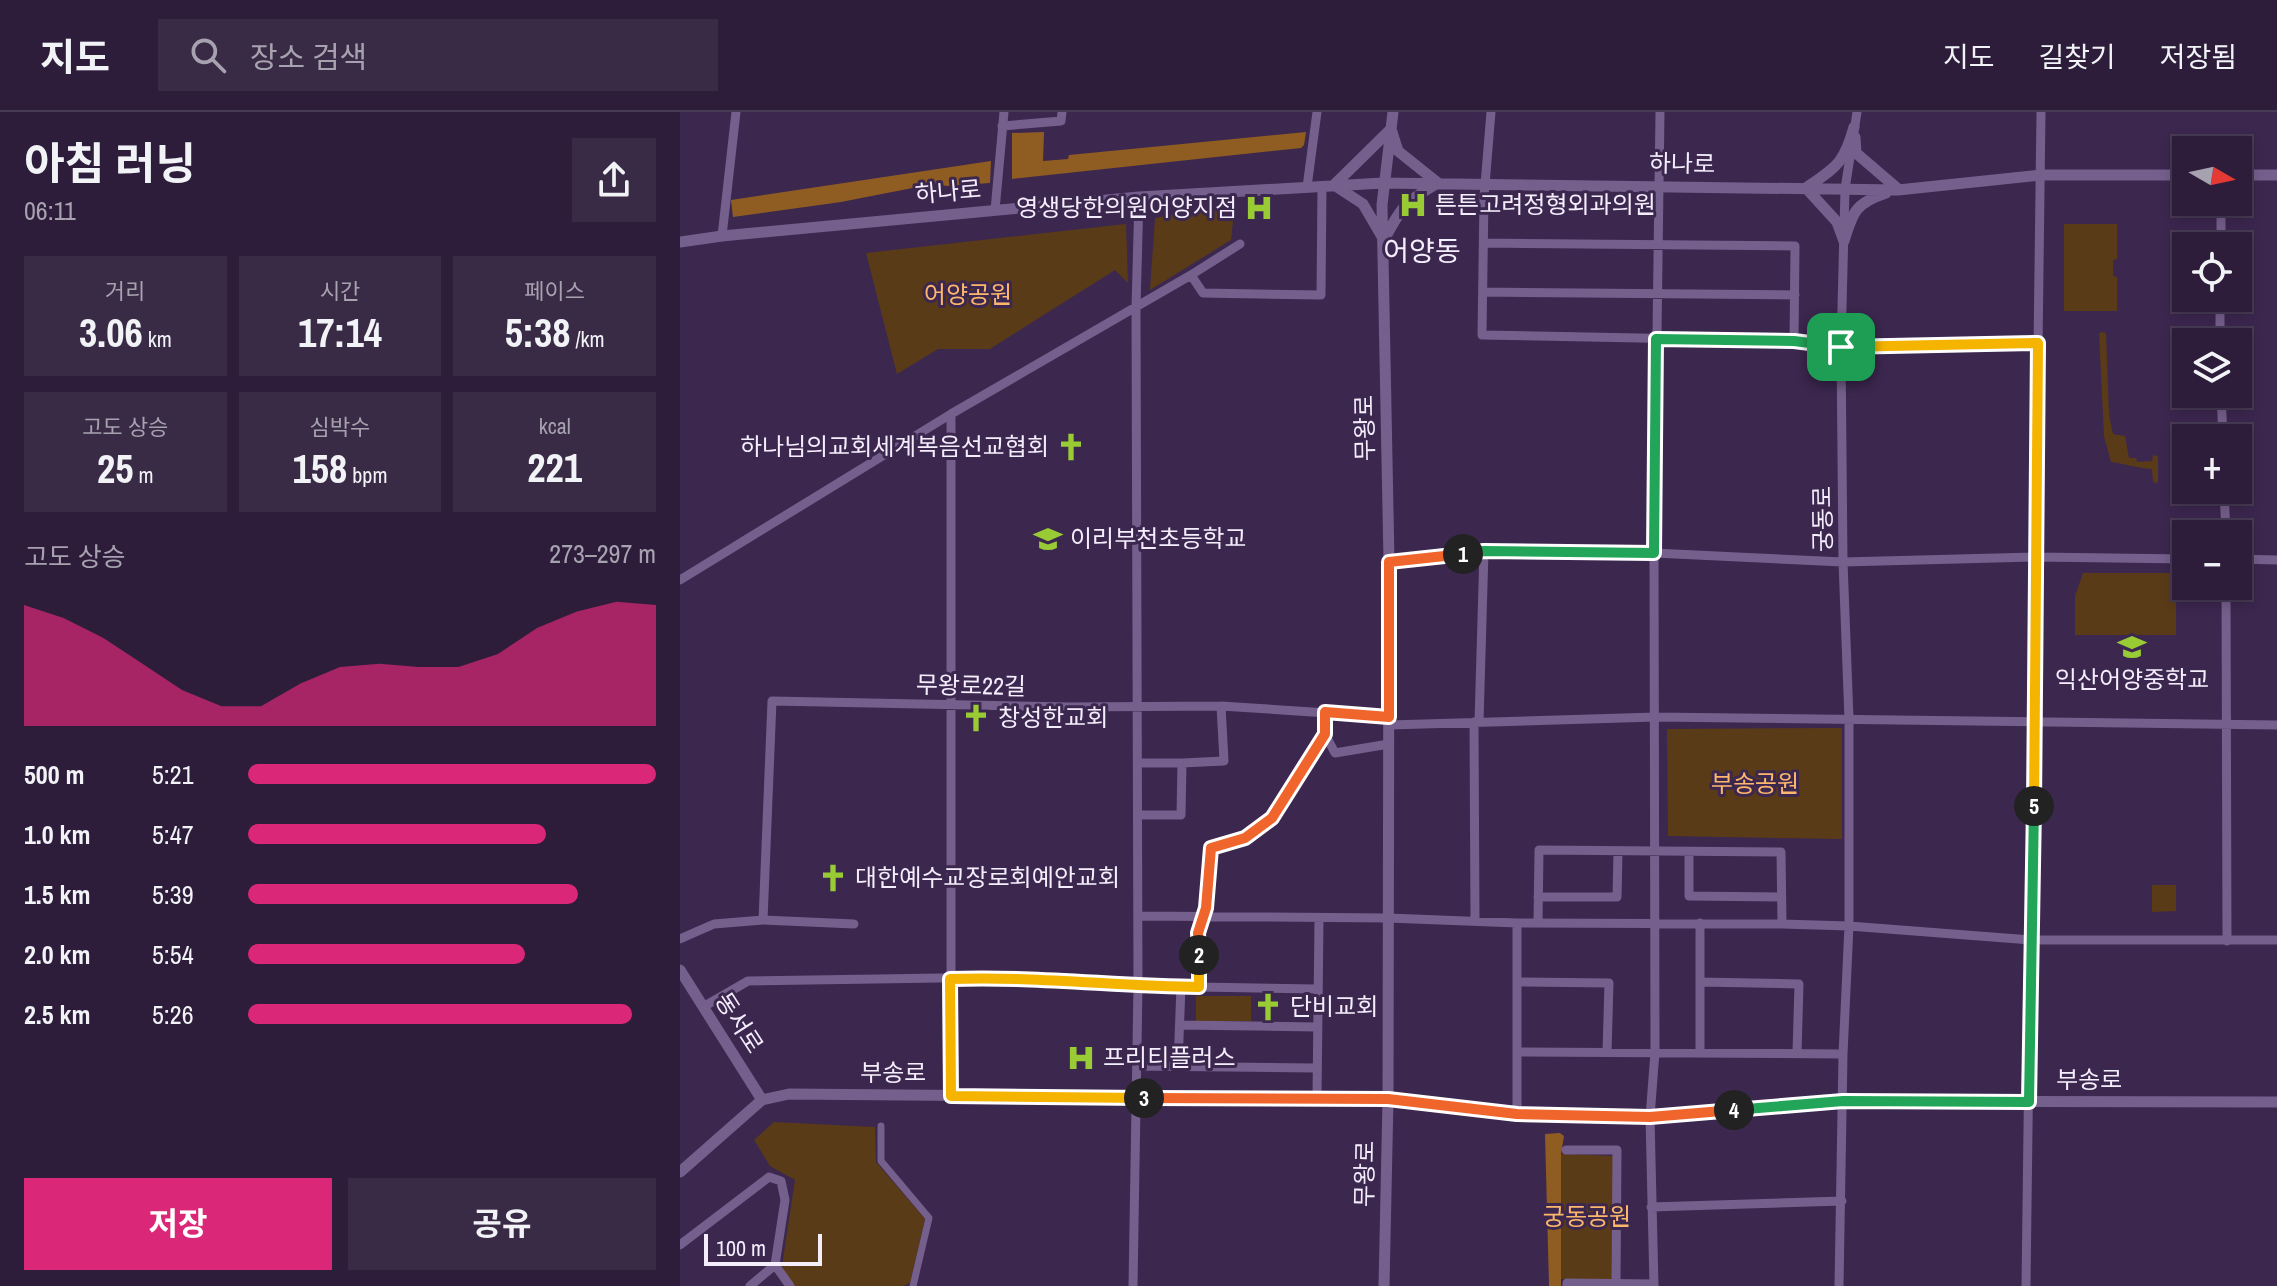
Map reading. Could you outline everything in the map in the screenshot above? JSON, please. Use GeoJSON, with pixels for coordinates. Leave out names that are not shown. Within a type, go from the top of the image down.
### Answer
{"type":"FeatureCollection","features":[{"type":"Feature","properties":{"kind":"street"},"geometry":{"type":"LineString","coordinates":[[722,236],[736,112]]}},
{"type":"Feature","properties":{"kind":"street"},"geometry":{"type":"LineString","coordinates":[[995,210],[1004,112]]}},
{"type":"Feature","properties":{"kind":"street"},"geometry":{"type":"LineString","coordinates":[[1002,126],[1061,121],[1062,112]]}},
{"type":"Feature","properties":{"kind":"street"},"geometry":{"type":"LineString","coordinates":[[1307,187],[1317,112]]}},
{"type":"Feature","properties":{"kind":"street","name":"무왕로"},"geometry":{"type":"LineString","coordinates":[[1384,1286],[1388,1099],[1389,562],[1383,183],[1393,112]]}},
{"type":"Feature","properties":{"kind":"street"},"geometry":{"type":"LineString","coordinates":[[1491,112],[1485,183],[1482,335],[1794,341],[1841,347],[2038,343]]}},
{"type":"Feature","properties":{"kind":"street"},"geometry":{"type":"LineString","coordinates":[[1567,1286],[1567,1283],[1654,1285],[1650,1117],[1655,1052],[1654,553],[1660,112]]}},
{"type":"Feature","properties":{"kind":"street","name":"궁동로"},"geometry":{"type":"LineString","coordinates":[[1839,1286],[1843,1054],[1849,926],[1849,719],[1843,562],[1841,347],[1845,189],[1857,112]]}},
{"type":"Feature","properties":{"kind":"street"},"geometry":{"type":"LineString","coordinates":[[2026,1286],[2041,112]]}},
{"type":"Feature","properties":{"kind":"street"},"geometry":{"type":"LineString","coordinates":[[1844,241],[1837,222],[1806,188],[1833,169],[1847,153],[1854,127]]}},
{"type":"Feature","properties":{"kind":"street"},"geometry":{"type":"LineString","coordinates":[[1854,127],[1856,153],[1898,190]]}},
{"type":"Feature","properties":{"kind":"street"},"geometry":{"type":"LineString","coordinates":[[1191,275],[1203,293],[1321,295],[1328,186],[1391,129],[1398,151],[1438,183],[1402,206],[1384,240]]}},
{"type":"Feature","properties":{"kind":"street","name":"하나로"},"geometry":{"type":"LineString","coordinates":[[680,242],[1139,197],[1383,183],[1898,190],[2041,175],[2172,175]]}},
{"type":"Feature","properties":{"kind":"street"},"geometry":{"type":"LineString","coordinates":[[2252,175],[2277,175]]}},
{"type":"Feature","properties":{"kind":"street"},"geometry":{"type":"LineString","coordinates":[[1328,186],[1363,204],[1384,240]]}},
{"type":"Feature","properties":{"kind":"street"},"geometry":{"type":"LineString","coordinates":[[1844,241],[1852,214],[1866,200],[1898,190]]}},
{"type":"Feature","properties":{"kind":"street"},"geometry":{"type":"LineString","coordinates":[[1133,1286],[1138,986],[1136,307],[1139,197]]}},
{"type":"Feature","properties":{"kind":"street"},"geometry":{"type":"LineString","coordinates":[[1484,243],[1795,246],[1794,341]]}},
{"type":"Feature","properties":{"kind":"street"},"geometry":{"type":"LineString","coordinates":[[680,580],[951,414],[1240,244]]}},
{"type":"Feature","properties":{"kind":"street"},"geometry":{"type":"LineString","coordinates":[[1484,292],[1795,295]]}},
{"type":"Feature","properties":{"kind":"street"},"geometry":{"type":"LineString","coordinates":[[951,414],[951,1096]]}},
{"type":"Feature","properties":{"kind":"street"},"geometry":{"type":"LineString","coordinates":[[1389,562],[1484,551],[1654,553],[1843,562],[2037,557],[2172,559]]}},
{"type":"Feature","properties":{"kind":"street"},"geometry":{"type":"LineString","coordinates":[[1475,921],[1476,722],[1484,551]]}},
{"type":"Feature","properties":{"kind":"street"},"geometry":{"type":"LineString","coordinates":[[2252,559],[2277,560]]}},
{"type":"Feature","properties":{"kind":"street"},"geometry":{"type":"LineString","coordinates":[[2226,600],[2227,941]]}},
{"type":"Feature","properties":{"kind":"street","name":"무왕로22길"},"geometry":{"type":"LineString","coordinates":[[763,920],[772,701],[952,706],[1221,706],[1325,712],[1389,721],[1656,717],[2277,725]]}},
{"type":"Feature","properties":{"kind":"street"},"geometry":{"type":"LineString","coordinates":[[1138,763],[1224,761],[1221,706]]}},
{"type":"Feature","properties":{"kind":"street"},"geometry":{"type":"LineString","coordinates":[[1325,712],[1325,734],[1335,753],[1389,744]]}},
{"type":"Feature","properties":{"kind":"street"},"geometry":{"type":"LineString","coordinates":[[1199,987],[1198,933],[1203,917],[1211,848],[1245,838],[1272,818],[1325,734]]}},
{"type":"Feature","properties":{"kind":"street"},"geometry":{"type":"LineString","coordinates":[[1138,815],[1181,815],[1182,763]]}},
{"type":"Feature","properties":{"kind":"street"},"geometry":{"type":"LineString","coordinates":[[1538,922],[1539,850],[1781,852],[1782,924]]}},
{"type":"Feature","properties":{"kind":"street"},"geometry":{"type":"LineString","coordinates":[[1538,897],[1617,897],[1618,851]]}},
{"type":"Feature","properties":{"kind":"street"},"geometry":{"type":"LineString","coordinates":[[1689,852],[1689,896],[1781,897]]}},
{"type":"Feature","properties":{"kind":"street"},"geometry":{"type":"LineString","coordinates":[[1138,916],[1782,924],[2031,940],[2277,940]]}},
{"type":"Feature","properties":{"kind":"street"},"geometry":{"type":"LineString","coordinates":[[1317,1098],[1319,918]]}},
{"type":"Feature","properties":{"kind":"street"},"geometry":{"type":"LineString","coordinates":[[680,939],[714,924],[763,920],[854,924]]}},
{"type":"Feature","properties":{"kind":"street"},"geometry":{"type":"LineString","coordinates":[[1517,923],[1517,1114]]}},
{"type":"Feature","properties":{"kind":"street"},"geometry":{"type":"LineString","coordinates":[[1700,923],[1700,1053]]}},
{"type":"Feature","properties":{"kind":"street","name":"동서로"},"geometry":{"type":"LineString","coordinates":[[680,970],[762,1100]]}},
{"type":"Feature","properties":{"kind":"street"},"geometry":{"type":"LineString","coordinates":[[703,1007],[748,981],[1005,977],[1138,986],[1317,989]]}},
{"type":"Feature","properties":{"kind":"street"},"geometry":{"type":"LineString","coordinates":[[1517,982],[1609,983],[1607,1052]]}},
{"type":"Feature","properties":{"kind":"street"},"geometry":{"type":"LineString","coordinates":[[1701,982],[1799,984],[1797,1053]]}},
{"type":"Feature","properties":{"kind":"street"},"geometry":{"type":"LineString","coordinates":[[1178,1065],[1181,986]]}},
{"type":"Feature","properties":{"kind":"street"},"geometry":{"type":"LineString","coordinates":[[1180,1025],[1317,1027]]}},
{"type":"Feature","properties":{"kind":"street"},"geometry":{"type":"LineString","coordinates":[[1517,1052],[1843,1054]]}},
{"type":"Feature","properties":{"kind":"street"},"geometry":{"type":"LineString","coordinates":[[1137,1066],[1315,1068]]}},
{"type":"Feature","properties":{"kind":"street","name":"부송로"},"geometry":{"type":"LineString","coordinates":[[762,1100],[789,1094],[1388,1099],[1517,1114],[1650,1117],[1843,1101],[2277,1102]]}},
{"type":"Feature","properties":{"kind":"street"},"geometry":{"type":"LineString","coordinates":[[680,1172],[762,1100]]}},
{"type":"Feature","properties":{"kind":"street"},"geometry":{"type":"LineString","coordinates":[[881,1126],[881,1161],[929,1218],[913,1286]]}},
{"type":"Feature","properties":{"kind":"street"},"geometry":{"type":"LineString","coordinates":[[1566,1150],[1617,1150],[1616,1285]]}},
{"type":"Feature","properties":{"kind":"street"},"geometry":{"type":"LineString","coordinates":[[680,1245],[769,1177],[781,1181],[785,1200],[775,1265],[750,1286]]}},
{"type":"Feature","properties":{"kind":"street"},"geometry":{"type":"LineString","coordinates":[[1651,1207],[1842,1201]]}},
{"type":"Feature","properties":{"kind":"street"},"geometry":{"type":"LineString","coordinates":[[775,1265],[790,1286]]}},
{"type":"Feature","properties":{"kind":"green space"},"geometry":{"type":"Polygon","coordinates":[[[1235,202],[1231,240],[1150,290],[1155,218],[1235,202]]]}},
{"type":"Feature","properties":{"kind":"green space","name":"어양공원"},"geometry":{"type":"Polygon","coordinates":[[[1126,224],[1128,283],[1115,270],[990,349],[938,349],[897,374],[866,253],[1126,224]]]}},
{"type":"Feature","properties":{"kind":"green space"},"geometry":{"type":"Polygon","coordinates":[[[2064,224],[2117,224],[2117,259],[2113,260],[2113,276],[2117,277],[2117,311],[2064,311],[2064,224]]]}},
{"type":"Feature","properties":{"kind":"green space"},"geometry":{"type":"Polygon","coordinates":[[[2099,333],[2106,333],[2109,415],[2113,434],[2125,436],[2129,458],[2136,458],[2137,462],[2152,461],[2153,455],[2158,456],[2158,483],[2153,482],[2152,469],[2111,462],[2104,436],[2099,333]]]}},
{"type":"Feature","properties":{"kind":"green space"},"geometry":{"type":"Polygon","coordinates":[[[2083,573],[2172,573],[2176,635],[2075,635],[2075,596],[2083,573]]]}},
{"type":"Feature","properties":{"kind":"green space","name":"부송공원"},"geometry":{"type":"Polygon","coordinates":[[[1842,728],[1842,839],[1668,836],[1667,729],[1842,728]]]}},
{"type":"Feature","properties":{"kind":"green space"},"geometry":{"type":"Polygon","coordinates":[[[2152,885],[2176,885],[2176,911],[2152,912],[2152,885]]]}},
{"type":"Feature","properties":{"kind":"green space"},"geometry":{"type":"Polygon","coordinates":[[[1196,996],[1251,996],[1251,1021],[1196,1021],[1196,996]]]}},
{"type":"Feature","properties":{"kind":"green space"},"geometry":{"type":"Polygon","coordinates":[[[774,1122],[875,1127],[876,1162],[925,1219],[910,1283],[903,1286],[794,1286],[781,1273],[795,1180],[770,1166],[754,1140],[774,1122]]]}},
{"type":"Feature","properties":{"kind":"green space","name":"궁동공원"},"geometry":{"type":"Polygon","coordinates":[[[1561,1154],[1614,1156],[1613,1279],[1561,1279],[1561,1154]]]}},
{"type":"Feature","properties":{"kind":"shaded area"},"geometry":{"type":"Polygon","coordinates":[[[1044,132],[1043,161],[1068,159],[1069,155],[1306,132],[1301,148],[1012,179],[1012,133],[1044,132]]]}},
{"type":"Feature","properties":{"kind":"shaded area"},"geometry":{"type":"Polygon","coordinates":[[[991,161],[990,183],[933,184],[841,202],[733,217],[731,200],[991,161]]]}},
{"type":"Feature","properties":{"kind":"shaded area"},"geometry":{"type":"Polygon","coordinates":[[[1560,1133],[1564,1136],[1561,1154],[1561,1286],[1549,1286],[1545,1134],[1560,1133]]]}},
{"type":"Feature","properties":{"kind":"place","name":"튼튼고려정형외과의원"},"geometry":{"type":"Point","coordinates":[1413,205]}},
{"type":"Feature","properties":{"kind":"place","name":"영생당한의원어양지점"},"geometry":{"type":"Point","coordinates":[1259,208]}},
{"type":"Feature","properties":{"kind":"place","name":"하나님의교회세계복음선교협회"},"geometry":{"type":"Point","coordinates":[1071,447]}},
{"type":"Feature","properties":{"kind":"place","name":"이리부천초등학교"},"geometry":{"type":"Point","coordinates":[1048,539]}},
{"type":"Feature","properties":{"kind":"place","name":"익산어양중학교"},"geometry":{"type":"Point","coordinates":[2132,647]}},
{"type":"Feature","properties":{"kind":"place","name":"창성한교회"},"geometry":{"type":"Point","coordinates":[976,718]}},
{"type":"Feature","properties":{"kind":"place","name":"대한예수교장로회예안교회"},"geometry":{"type":"Point","coordinates":[833,878]}},
{"type":"Feature","properties":{"kind":"place","name":"단비교회"},"geometry":{"type":"Point","coordinates":[1268,1007]}},
{"type":"Feature","properties":{"kind":"place","name":"프리티플러스"},"geometry":{"type":"Point","coordinates":[1081,1058]}},
{"type":"Feature","properties":{"kind":"district","name":"어양동"},"geometry":{"type":"Point","coordinates":[1422,251]}},
{"type":"Feature","properties":{"kind":"route"},"geometry":{"type":"LineString","coordinates":[[1656,339],[1794,341],[1841,347],[2038,343],[2029,1102],[1843,1101],[1650,1117],[1517,1114],[1388,1099],[951,1096],[950,979],[1005,977],[1199,987],[1198,933],[1206,908],[1211,848],[1245,838],[1272,818],[1325,734],[1325,712],[1389,717],[1389,562],[1484,551],[1654,553],[1656,339]]}}]}
